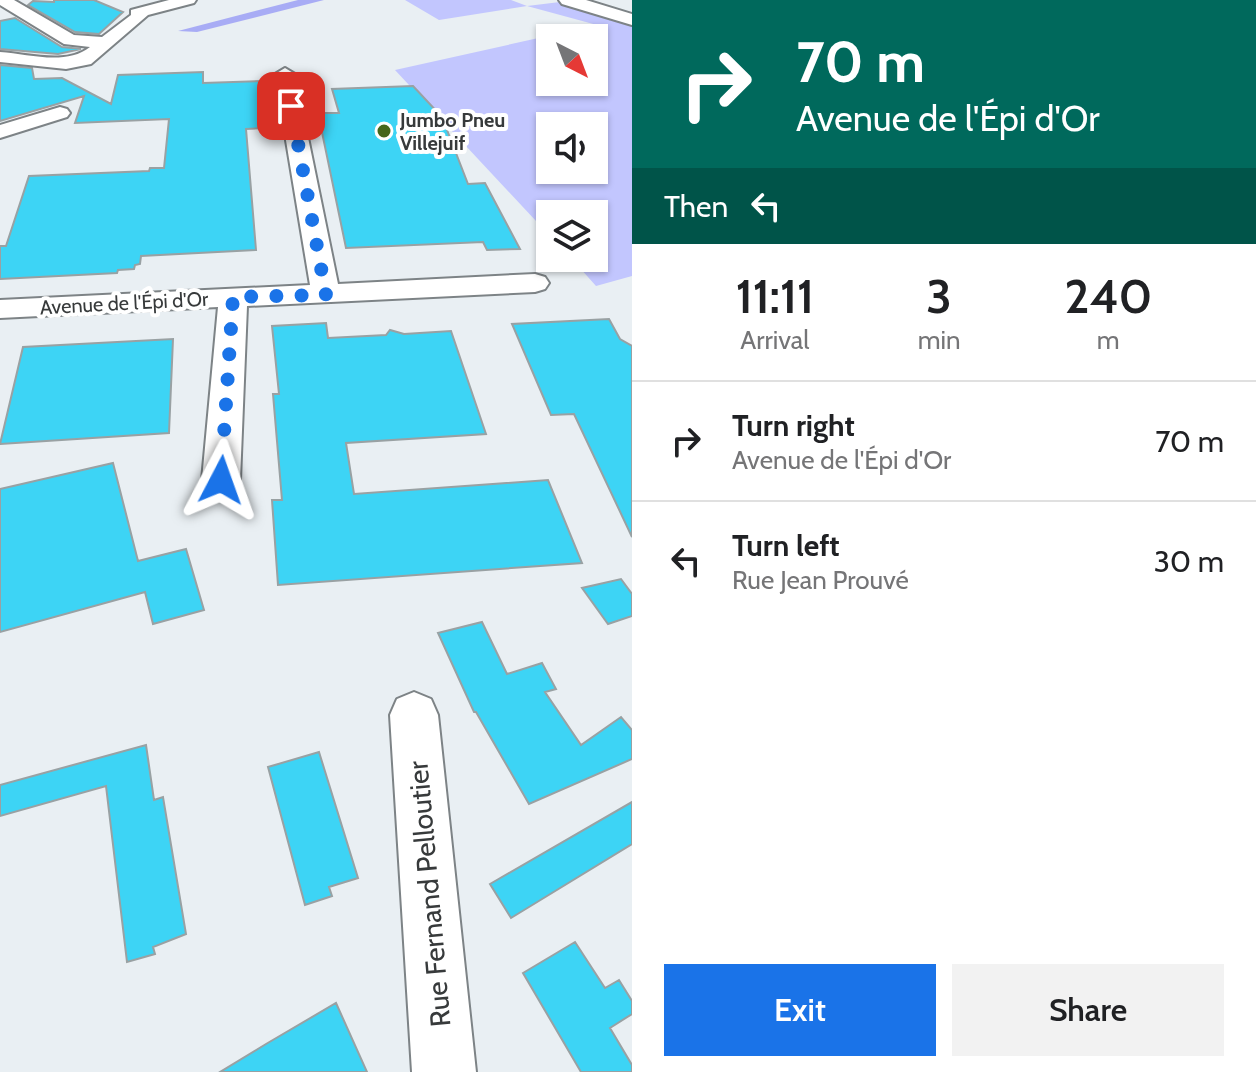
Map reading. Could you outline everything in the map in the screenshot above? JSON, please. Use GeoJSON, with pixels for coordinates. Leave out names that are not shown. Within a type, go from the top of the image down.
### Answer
{"type":"FeatureCollection","features":[{"type":"Feature","properties":{"kind":"highway"},"geometry":{"type":"LineString","coordinates":[[568,0],[632,20]]}},
{"type":"Feature","properties":{"kind":"highway"},"geometry":{"type":"LineString","coordinates":[[614,0],[632,5]]}},
{"type":"Feature","properties":{"kind":"street"},"geometry":{"type":"LineString","coordinates":[[3,0],[70,40],[107,43]]}},
{"type":"Feature","properties":{"kind":"street"},"geometry":{"type":"LineString","coordinates":[[0,75],[10,58],[66,63],[85,60],[140,16],[131,10],[188,0]]}},
{"type":"Feature","properties":{"kind":"street"},"geometry":{"type":"LineString","coordinates":[[285,74],[326,295]]}},
{"type":"Feature","properties":{"kind":"street"},"geometry":{"type":"LineString","coordinates":[[0,132],[60,113]]}},
{"type":"Feature","properties":{"kind":"street","name":"Avenue de l'Épi d'Or"},"geometry":{"type":"LineString","coordinates":[[0,309],[535,283]]}},
{"type":"Feature","properties":{"kind":"street"},"geometry":{"type":"LineString","coordinates":[[221,480],[233,297]]}},
{"type":"Feature","properties":{"kind":"street","name":"Rue Fernand Pelloutier"},"geometry":{"type":"LineString","coordinates":[[414,715],[444,1072]]}},
{"type":"Feature","properties":{"kind":"shaded area"},"geometry":{"type":"Polygon","coordinates":[[[298,0],[324,0],[197,32],[178,31],[298,0]]]}},
{"type":"Feature","properties":{"kind":"shaded area"},"geometry":{"type":"Polygon","coordinates":[[[405,0],[511,0],[527,6],[439,20],[405,0]]]}},
{"type":"Feature","properties":{"kind":"shaded area"},"geometry":{"type":"Polygon","coordinates":[[[560,2],[632,24],[632,276],[596,286],[584,272],[608,272],[608,200],[536,200],[536,221],[395,70],[536,39],[536,96],[608,96],[608,24],[593,24],[527,6],[560,2]]]}},
{"type":"Feature","properties":{"kind":"building"},"geometry":{"type":"Polygon","coordinates":[[[94,0],[123,12],[99,34],[75,32],[28,5],[33,1],[94,0]]]}},
{"type":"Feature","properties":{"kind":"building"},"geometry":{"type":"Polygon","coordinates":[[[15,18],[62,47],[81,49],[58,54],[0,49],[0,21],[15,18]]]}},
{"type":"Feature","properties":{"kind":"building"},"geometry":{"type":"Polygon","coordinates":[[[0,65],[32,68],[34,79],[62,78],[111,104],[118,75],[203,72],[203,83],[261,81],[264,128],[246,129],[256,250],[141,256],[140,264],[135,265],[134,269],[118,270],[117,273],[0,279],[0,246],[6,246],[29,176],[164,168],[169,119],[75,123],[84,96],[0,121],[0,65]]]}},
{"type":"Feature","properties":{"kind":"building"},"geometry":{"type":"Polygon","coordinates":[[[413,86],[442,117],[468,184],[485,183],[520,249],[487,250],[483,242],[346,248],[318,113],[339,113],[332,89],[413,86]]]}},
{"type":"Feature","properties":{"kind":"building"},"geometry":{"type":"Polygon","coordinates":[[[609,319],[620,339],[632,346],[632,537],[574,414],[551,415],[512,324],[609,319]]]}},
{"type":"Feature","properties":{"kind":"building"},"geometry":{"type":"Polygon","coordinates":[[[326,323],[328,338],[386,335],[390,330],[404,334],[451,331],[486,434],[346,443],[354,494],[548,480],[582,563],[278,585],[272,500],[282,500],[273,394],[279,394],[272,326],[326,323]]]}},
{"type":"Feature","properties":{"kind":"building"},"geometry":{"type":"Polygon","coordinates":[[[173,339],[169,433],[0,444],[23,347],[173,339]]]}},
{"type":"Feature","properties":{"kind":"building"},"geometry":{"type":"Polygon","coordinates":[[[113,463],[138,561],[186,549],[204,610],[153,624],[145,592],[0,632],[0,489],[113,463]]]}},
{"type":"Feature","properties":{"kind":"building"},"geometry":{"type":"Polygon","coordinates":[[[621,579],[632,594],[632,616],[608,624],[582,588],[621,579]]]}},
{"type":"Feature","properties":{"kind":"building"},"geometry":{"type":"Polygon","coordinates":[[[482,622],[507,674],[542,663],[556,689],[545,692],[581,745],[621,717],[632,730],[632,759],[529,804],[474,712],[438,633],[482,622]]]}},
{"type":"Feature","properties":{"kind":"building"},"geometry":{"type":"Polygon","coordinates":[[[146,745],[154,800],[163,797],[186,934],[153,947],[155,954],[127,962],[106,786],[0,816],[0,785],[146,745]]]}},
{"type":"Feature","properties":{"kind":"building"},"geometry":{"type":"Polygon","coordinates":[[[319,752],[358,878],[329,887],[332,896],[305,905],[268,767],[319,752]]]}},
{"type":"Feature","properties":{"kind":"building"},"geometry":{"type":"Polygon","coordinates":[[[632,802],[632,844],[511,918],[490,884],[632,802]]]}},
{"type":"Feature","properties":{"kind":"building"},"geometry":{"type":"Polygon","coordinates":[[[575,942],[605,988],[619,980],[632,1001],[632,1014],[610,1028],[632,1065],[632,1072],[581,1072],[523,973],[575,942]]]}},
{"type":"Feature","properties":{"kind":"building"},"geometry":{"type":"Polygon","coordinates":[[[336,1003],[367,1072],[220,1072],[266,1044],[336,1003]]]}},
{"type":"Feature","properties":{"kind":"place","name":"Jumbo Pneu Villejuif"},"geometry":{"type":"Point","coordinates":[384,131]}},
{"type":"Feature","properties":{"kind":"route"},"geometry":{"type":"LineString","coordinates":[[221,480],[233,297],[326,295],[291,106]]}}]}
